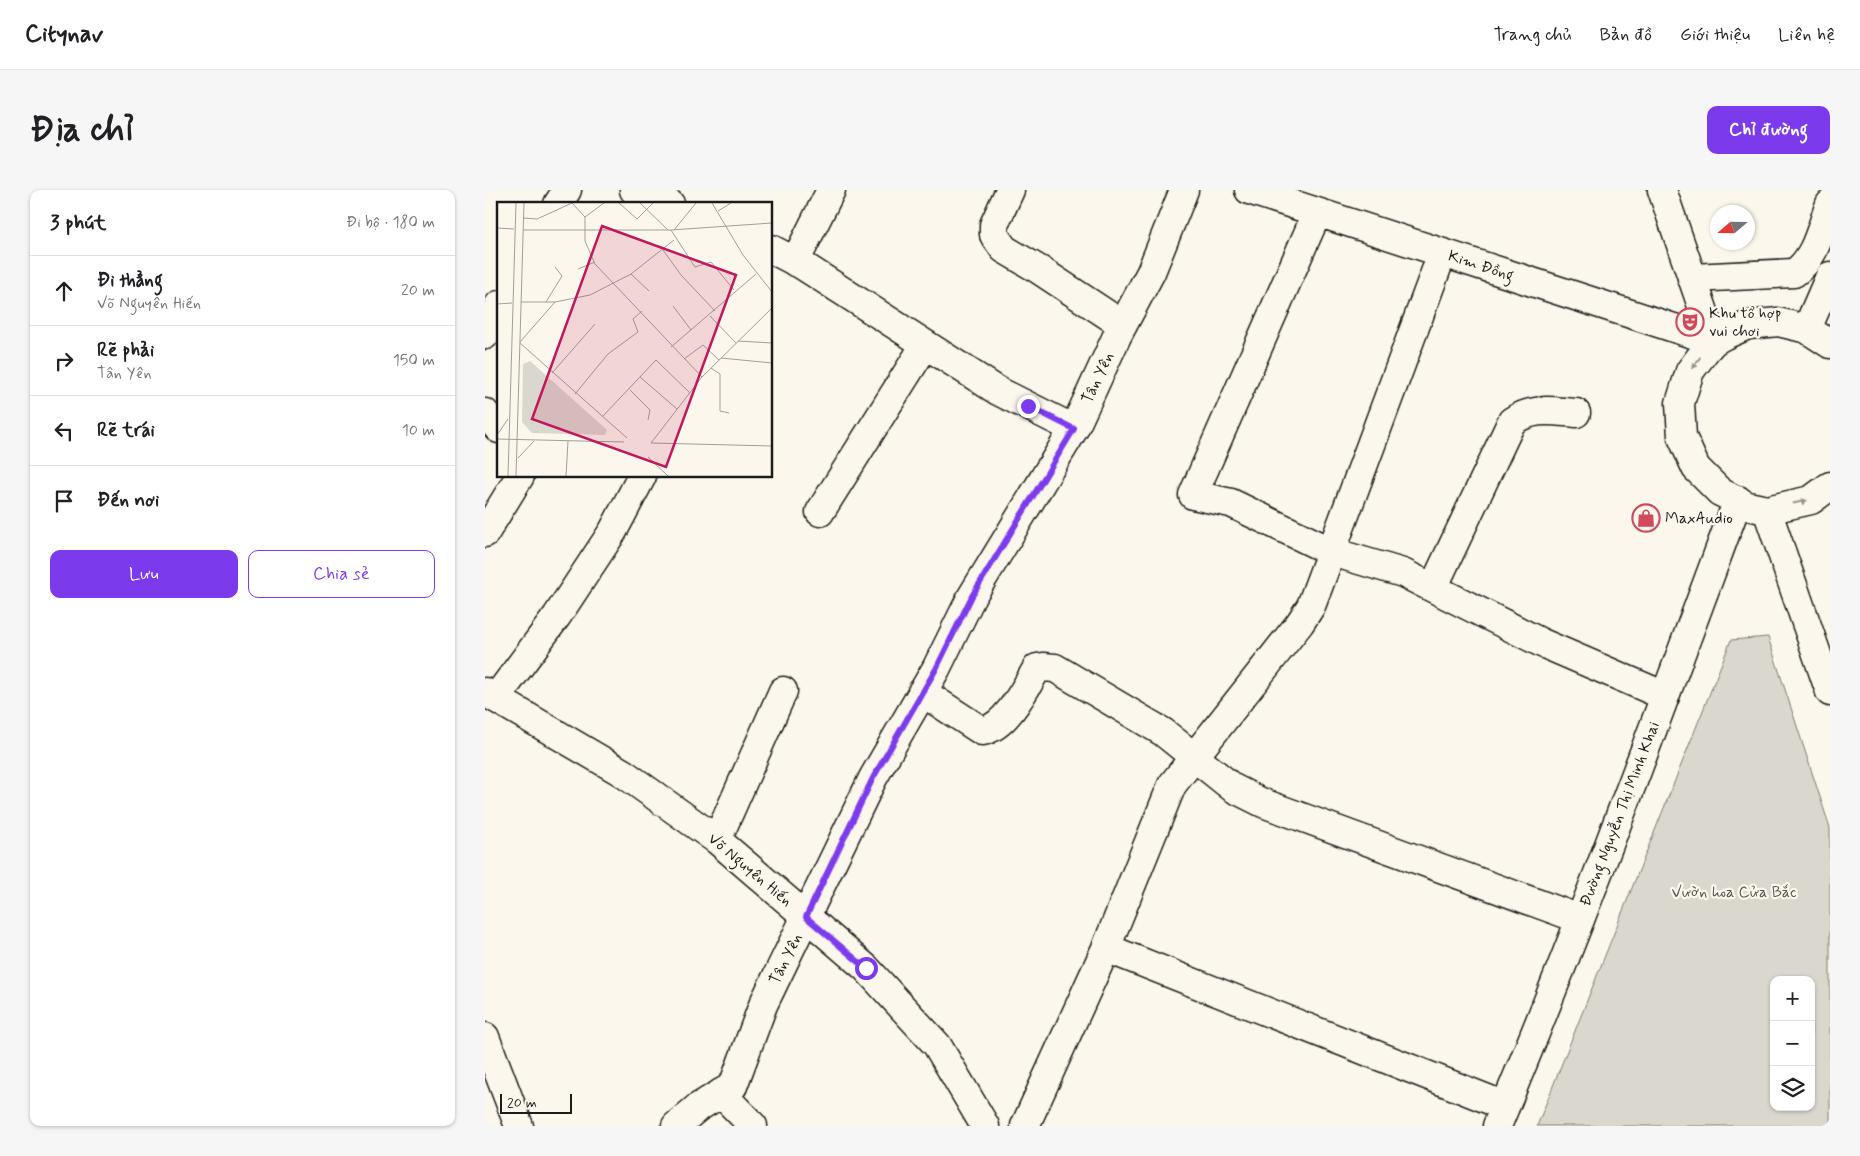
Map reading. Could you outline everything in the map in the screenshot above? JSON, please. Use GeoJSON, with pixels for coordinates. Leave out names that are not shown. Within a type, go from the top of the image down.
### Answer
{"type":"FeatureCollection","features":[{"type":"Feature","properties":{"kind":"street"},"geometry":{"type":"LineString","coordinates":[[559,202],[567,190]]}},
{"type":"Feature","properties":{"kind":"street"},"geometry":{"type":"LineString","coordinates":[[634,190],[665,202]]}},
{"type":"Feature","properties":{"kind":"street"},"geometry":{"type":"LineString","coordinates":[[795,262],[831,190]]}},
{"type":"Feature","properties":{"kind":"street"},"geometry":{"type":"LineString","coordinates":[[1010,190],[994,225],[995,235],[1004,249],[1123,325]]}},
{"type":"Feature","properties":{"kind":"street","name":"Tân Yên"},"geometry":{"type":"LineString","coordinates":[[676,1126],[697,1108],[733,1086],[763,1005],[873,778],[936,669],[972,596],[1074,429],[1123,325],[1151,272],[1184,190]]}},
{"type":"Feature","properties":{"kind":"street","name":"Kim Đồng"},"geometry":{"type":"LineString","coordinates":[[1249,190],[1714,341]]}},
{"type":"Feature","properties":{"kind":"street"},"geometry":{"type":"LineString","coordinates":[[1662,190],[1714,341]]}},
{"type":"Feature","properties":{"kind":"street"},"geometry":{"type":"LineString","coordinates":[[1692,278],[1794,273],[1803,266],[1812,253],[1830,204]]}},
{"type":"Feature","properties":{"kind":"street"},"geometry":{"type":"LineString","coordinates":[[1317,213],[1193,495],[1231,503],[1332,552],[1403,573],[1542,643],[1665,696]]}},
{"type":"Feature","properties":{"kind":"street"},"geometry":{"type":"LineString","coordinates":[[773,250],[795,262],[998,391],[1074,429]]}},
{"type":"Feature","properties":{"kind":"street"},"geometry":{"type":"LineString","coordinates":[[1025,1126],[1106,948],[1173,785],[1300,623],[1311,606],[1442,254]]}},
{"type":"Feature","properties":{"kind":"street"},"geometry":{"type":"LineString","coordinates":[[1807,329],[1830,276]]}},
{"type":"Feature","properties":{"kind":"street"},"geometry":{"type":"LineString","coordinates":[[485,335],[497,309]]}},
{"type":"Feature","properties":{"kind":"street"},"geometry":{"type":"LineString","coordinates":[[1830,344],[1807,329],[1778,322],[1748,325],[1714,341],[1705,351],[1690,371],[1680,403],[1682,437],[1696,468],[1720,492],[1748,506],[1767,510],[1811,500],[1830,486]]}},
{"type":"Feature","properties":{"kind":"street"},"geometry":{"type":"LineString","coordinates":[[820,512],[925,345]]}},
{"type":"Feature","properties":{"kind":"street"},"geometry":{"type":"LineString","coordinates":[[1433,588],[1512,421],[1523,414],[1537,410],[1576,413]]}},
{"type":"Feature","properties":{"kind":"street"},"geometry":{"type":"LineString","coordinates":[[485,413],[497,427]]}},
{"type":"Feature","properties":{"kind":"street"},"geometry":{"type":"LineString","coordinates":[[485,533],[519,478]]}},
{"type":"Feature","properties":{"kind":"street"},"geometry":{"type":"LineString","coordinates":[[491,695],[557,616],[613,531],[641,478]]}},
{"type":"Feature","properties":{"kind":"street","name":"Đường Nguyễn Thị Minh Khai"},"geometry":{"type":"LineString","coordinates":[[1501,1116],[1580,919],[1737,500]]}},
{"type":"Feature","properties":{"kind":"street"},"geometry":{"type":"LineString","coordinates":[[1767,510],[1830,692]]}},
{"type":"Feature","properties":{"kind":"street"},"geometry":{"type":"LineString","coordinates":[[922,692],[982,731],[994,728],[1004,717],[1023,693],[1037,668],[1055,668],[1163,732],[1233,788],[1263,803],[1580,919]]}},
{"type":"Feature","properties":{"kind":"street"},"geometry":{"type":"LineString","coordinates":[[717,840],[783,691]]}},
{"type":"Feature","properties":{"kind":"street","name":"Võ Nguyên Hiến"},"geometry":{"type":"LineString","coordinates":[[491,695],[623,773],[717,840],[866,968],[937,1045],[985,1126]]}},
{"type":"Feature","properties":{"kind":"street"},"geometry":{"type":"LineString","coordinates":[[1106,948],[1501,1116]]}},
{"type":"Feature","properties":{"kind":"street"},"geometry":{"type":"LineString","coordinates":[[485,1037],[519,1126]]}},
{"type":"Feature","properties":{"kind":"street"},"geometry":{"type":"LineString","coordinates":[[721,1093],[753,1126]]}},
{"type":"Feature","properties":{"kind":"green space","name":"Vườn hoa Cửa Bắc"},"geometry":{"type":"Polygon","coordinates":[[[1768,637],[1830,828],[1830,1126],[1537,1126],[1731,640],[1768,637]]]}},
{"type":"Feature","properties":{"kind":"place","name":"Khu tổ hợp vui chơi"},"geometry":{"type":"Point","coordinates":[1690,322]}},
{"type":"Feature","properties":{"kind":"place","name":"MaxAudio"},"geometry":{"type":"Point","coordinates":[1646,518]}},
{"type":"Feature","properties":{"kind":"route"},"geometry":{"type":"LineString","coordinates":[[866,968],[806,917],[873,778],[936,669],[972,596],[1074,429],[1028,406]]}}]}
